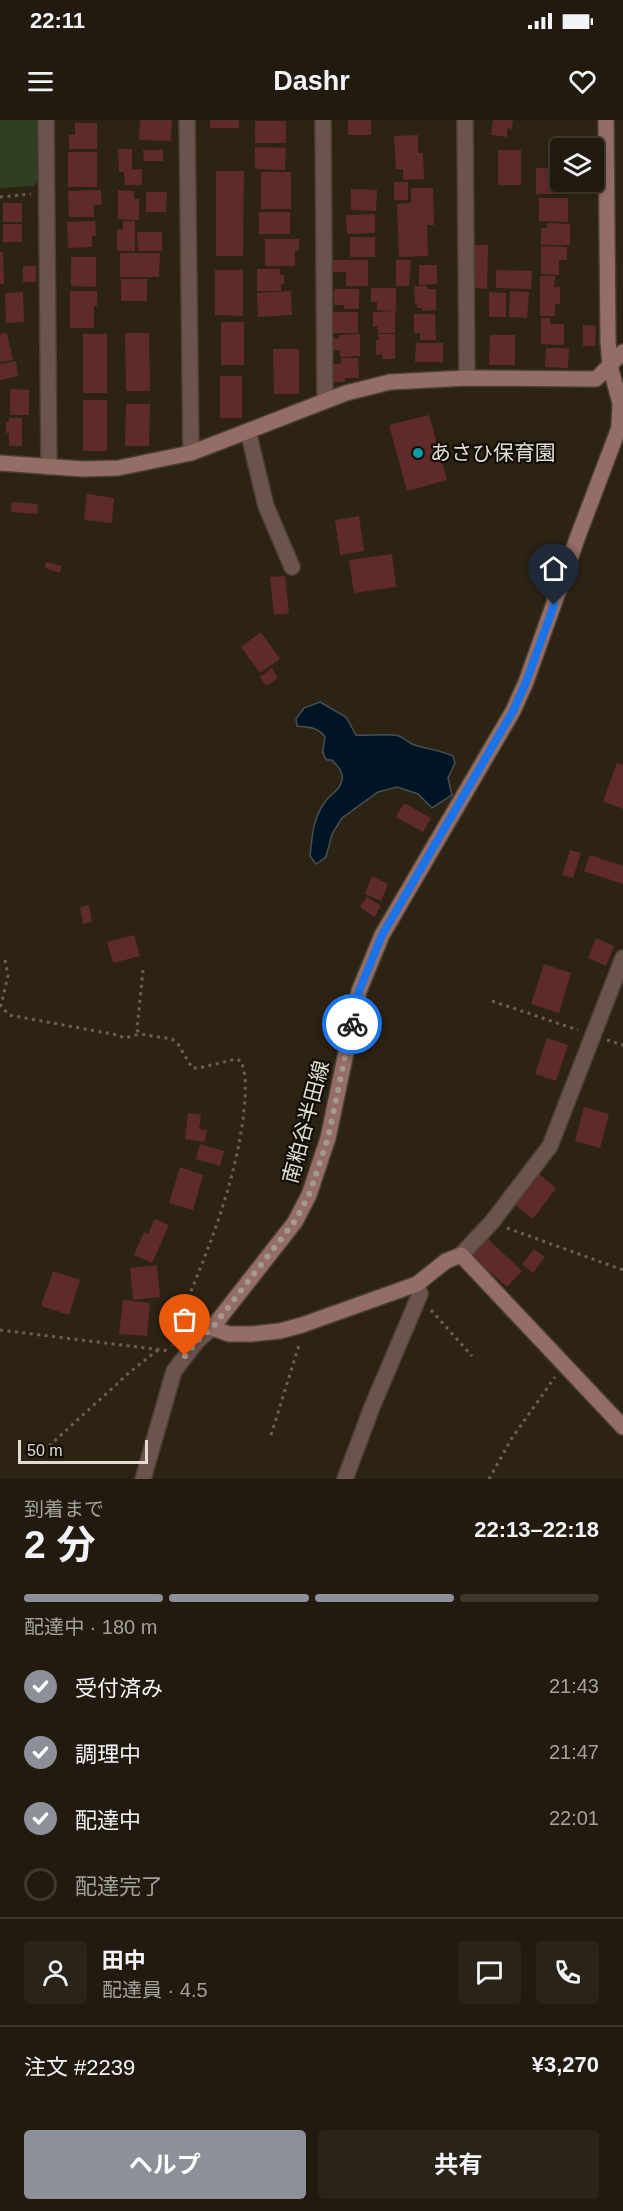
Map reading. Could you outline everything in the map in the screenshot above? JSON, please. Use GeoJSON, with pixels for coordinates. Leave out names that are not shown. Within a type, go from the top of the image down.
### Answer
{"type":"FeatureCollection","features":[{"type":"Feature","properties":{"kind":"main road","name":"南粕谷半田線"},"geometry":{"type":"LineString","coordinates":[[212,1328],[295,1221],[309,1195],[328,1138],[359,991],[382,935],[513,711],[526,682],[619,428],[620,403],[610,366],[608,341],[606,120]]}},
{"type":"Feature","properties":{"kind":"main road"},"geometry":{"type":"LineString","coordinates":[[0,463],[83,469],[118,468],[191,453],[325,401],[390,382],[467,378],[596,379],[623,352]]}},
{"type":"Feature","properties":{"kind":"main road"},"geometry":{"type":"LineString","coordinates":[[212,1328],[229,1334],[252,1334],[280,1331],[302,1325],[418,1290],[446,1261],[461,1255],[563,1366],[623,1427]]}},
{"type":"Feature","properties":{"kind":"street"},"geometry":{"type":"LineString","coordinates":[[45,120],[49,466]]}},
{"type":"Feature","properties":{"kind":"street"},"geometry":{"type":"LineString","coordinates":[[187,120],[191,453]]}},
{"type":"Feature","properties":{"kind":"street"},"geometry":{"type":"LineString","coordinates":[[323,120],[325,401]]}},
{"type":"Feature","properties":{"kind":"street"},"geometry":{"type":"LineString","coordinates":[[465,120],[467,378]]}},
{"type":"Feature","properties":{"kind":"street"},"geometry":{"type":"LineString","coordinates":[[248,431],[266,506],[292,567]]}},
{"type":"Feature","properties":{"kind":"street"},"geometry":{"type":"LineString","coordinates":[[461,1255],[492,1222],[550,1146],[623,958]]}},
{"type":"Feature","properties":{"kind":"street"},"geometry":{"type":"LineString","coordinates":[[345,1479],[418,1290]]}},
{"type":"Feature","properties":{"kind":"street"},"geometry":{"type":"LineString","coordinates":[[143,1479],[174,1371],[197,1341],[212,1328]]}},
{"type":"Feature","properties":{"kind":"path"},"geometry":{"type":"LineString","coordinates":[[0,197],[45,193]]}},
{"type":"Feature","properties":{"kind":"path"},"geometry":{"type":"LineString","coordinates":[[0,1330],[172,1352],[174,1333],[228,1197],[245,1104],[245,1077],[241,1061],[236,1059],[192,1068],[178,1044],[172,1039],[141,1034],[124,1038],[9,1015],[1,1006],[8,975],[4,960]]}},
{"type":"Feature","properties":{"kind":"path"},"geometry":{"type":"LineString","coordinates":[[141,1034],[137,1030],[144,970]]}},
{"type":"Feature","properties":{"kind":"path"},"geometry":{"type":"LineString","coordinates":[[492,1000],[623,1045]]}},
{"type":"Feature","properties":{"kind":"path"},"geometry":{"type":"LineString","coordinates":[[492,1222],[623,1270]]}},
{"type":"Feature","properties":{"kind":"path"},"geometry":{"type":"LineString","coordinates":[[418,1290],[445,1327],[472,1356]]}},
{"type":"Feature","properties":{"kind":"path"},"geometry":{"type":"LineString","coordinates":[[271,1435],[302,1335],[302,1325]]}},
{"type":"Feature","properties":{"kind":"path"},"geometry":{"type":"LineString","coordinates":[[49,1446],[131,1371],[159,1349]]}},
{"type":"Feature","properties":{"kind":"path"},"geometry":{"type":"LineString","coordinates":[[489,1479],[512,1438],[563,1366]]}},
{"type":"Feature","properties":{"kind":"green space"},"geometry":{"type":"Polygon","coordinates":[[[0,120],[38,120],[38,180],[34,186],[0,188],[0,120]]]}},
{"type":"Feature","properties":{"kind":"water"},"geometry":{"type":"Polygon","coordinates":[[[320,702],[346,717],[356,735],[399,736],[412,744],[453,756],[455,763],[448,778],[452,795],[432,808],[418,794],[397,787],[378,792],[342,818],[332,834],[326,857],[316,864],[310,856],[316,821],[325,802],[341,784],[342,777],[332,760],[327,760],[324,755],[325,737],[312,728],[297,726],[296,719],[304,708],[320,702]]]}},
{"type":"Feature","properties":{"kind":"building"},"geometry":{"type":"Polygon","coordinates":[[[140,120],[172,120],[171,141],[139,140],[140,120]]]}},
{"type":"Feature","properties":{"kind":"building"},"geometry":{"type":"Polygon","coordinates":[[[210,120],[239,120],[239,128],[210,128],[210,120]]]}},
{"type":"Feature","properties":{"kind":"building"},"geometry":{"type":"Polygon","coordinates":[[[348,120],[371,120],[371,135],[348,135],[348,120]]]}},
{"type":"Feature","properties":{"kind":"building"},"geometry":{"type":"Polygon","coordinates":[[[493,120],[513,120],[512,129],[507,128],[507,137],[491,135],[493,120]]]}},
{"type":"Feature","properties":{"kind":"building"},"geometry":{"type":"Polygon","coordinates":[[[255,121],[286,121],[286,143],[255,143],[255,121]]]}},
{"type":"Feature","properties":{"kind":"building"},"geometry":{"type":"Polygon","coordinates":[[[75,123],[97,123],[97,149],[69,149],[69,135],[75,135],[75,123]]]}},
{"type":"Feature","properties":{"kind":"building"},"geometry":{"type":"Polygon","coordinates":[[[418,135],[418,153],[423,153],[424,179],[403,180],[403,169],[396,169],[394,136],[418,135]]]}},
{"type":"Feature","properties":{"kind":"building"},"geometry":{"type":"Polygon","coordinates":[[[255,147],[286,148],[285,170],[255,169],[255,147]]]}},
{"type":"Feature","properties":{"kind":"building"},"geometry":{"type":"Polygon","coordinates":[[[118,149],[132,149],[132,170],[142,169],[142,185],[125,185],[124,172],[119,172],[118,149]]]}},
{"type":"Feature","properties":{"kind":"building"},"geometry":{"type":"Polygon","coordinates":[[[143,150],[163,150],[163,161],[144,161],[143,150]]]}},
{"type":"Feature","properties":{"kind":"building"},"geometry":{"type":"Polygon","coordinates":[[[498,150],[521,150],[521,185],[498,185],[498,150]]]}},
{"type":"Feature","properties":{"kind":"building"},"geometry":{"type":"Polygon","coordinates":[[[68,152],[97,152],[97,187],[68,187],[68,152]]]}},
{"type":"Feature","properties":{"kind":"building"},"geometry":{"type":"Polygon","coordinates":[[[536,168],[550,169],[550,192],[565,192],[565,194],[536,194],[536,168]]]}},
{"type":"Feature","properties":{"kind":"building"},"geometry":{"type":"Polygon","coordinates":[[[216,171],[244,171],[243,256],[216,256],[216,171]]]}},
{"type":"Feature","properties":{"kind":"building"},"geometry":{"type":"Polygon","coordinates":[[[261,172],[291,172],[291,209],[261,209],[261,172]]]}},
{"type":"Feature","properties":{"kind":"building"},"geometry":{"type":"Polygon","coordinates":[[[394,182],[408,182],[408,200],[394,200],[394,182]]]}},
{"type":"Feature","properties":{"kind":"building"},"geometry":{"type":"Polygon","coordinates":[[[411,188],[433,188],[434,225],[427,225],[428,256],[399,257],[397,204],[411,203],[411,188]]]}},
{"type":"Feature","properties":{"kind":"building"},"geometry":{"type":"Polygon","coordinates":[[[351,189],[377,190],[376,211],[351,210],[351,189]]]}},
{"type":"Feature","properties":{"kind":"building"},"geometry":{"type":"Polygon","coordinates":[[[101,190],[102,205],[94,205],[94,217],[69,217],[68,191],[101,190]]]}},
{"type":"Feature","properties":{"kind":"building"},"geometry":{"type":"Polygon","coordinates":[[[118,190],[134,191],[134,199],[139,199],[139,220],[118,219],[118,190]]]}},
{"type":"Feature","properties":{"kind":"building"},"geometry":{"type":"Polygon","coordinates":[[[146,192],[167,192],[166,212],[146,212],[146,192]]]}},
{"type":"Feature","properties":{"kind":"building"},"geometry":{"type":"Polygon","coordinates":[[[539,198],[568,198],[568,222],[539,221],[539,198]]]}},
{"type":"Feature","properties":{"kind":"building"},"geometry":{"type":"Polygon","coordinates":[[[3,203],[22,203],[22,222],[3,222],[3,203]]]}},
{"type":"Feature","properties":{"kind":"building"},"geometry":{"type":"Polygon","coordinates":[[[259,212],[290,212],[290,234],[259,234],[259,212]]]}},
{"type":"Feature","properties":{"kind":"building"},"geometry":{"type":"Polygon","coordinates":[[[375,214],[375,233],[347,234],[346,215],[375,214]]]}},
{"type":"Feature","properties":{"kind":"building"},"geometry":{"type":"Polygon","coordinates":[[[95,221],[96,236],[92,236],[92,247],[68,248],[67,222],[95,221]]]}},
{"type":"Feature","properties":{"kind":"building"},"geometry":{"type":"Polygon","coordinates":[[[123,221],[135,221],[135,251],[117,251],[117,230],[123,230],[123,221]]]}},
{"type":"Feature","properties":{"kind":"building"},"geometry":{"type":"Polygon","coordinates":[[[547,223],[570,224],[570,245],[541,245],[541,228],[547,228],[547,223]]]}},
{"type":"Feature","properties":{"kind":"building"},"geometry":{"type":"Polygon","coordinates":[[[3,224],[22,224],[22,242],[3,242],[3,224]]]}},
{"type":"Feature","properties":{"kind":"building"},"geometry":{"type":"Polygon","coordinates":[[[137,232],[162,232],[162,251],[138,251],[137,232]]]}},
{"type":"Feature","properties":{"kind":"building"},"geometry":{"type":"Polygon","coordinates":[[[350,237],[375,237],[375,257],[350,257],[350,237]]]}},
{"type":"Feature","properties":{"kind":"building"},"geometry":{"type":"Polygon","coordinates":[[[265,239],[299,239],[299,250],[295,250],[295,266],[265,266],[265,239]]]}},
{"type":"Feature","properties":{"kind":"building"},"geometry":{"type":"Polygon","coordinates":[[[474,245],[488,245],[487,289],[473,288],[474,245]]]}},
{"type":"Feature","properties":{"kind":"building"},"geometry":{"type":"Polygon","coordinates":[[[541,246],[567,247],[567,260],[559,260],[559,275],[541,274],[541,246]]]}},
{"type":"Feature","properties":{"kind":"building"},"geometry":{"type":"Polygon","coordinates":[[[0,252],[3,252],[4,284],[0,284],[0,252]]]}},
{"type":"Feature","properties":{"kind":"building"},"geometry":{"type":"Polygon","coordinates":[[[120,253],[160,253],[159,277],[120,277],[120,253]]]}},
{"type":"Feature","properties":{"kind":"building"},"geometry":{"type":"Polygon","coordinates":[[[71,257],[96,257],[96,287],[71,286],[71,257]]]}},
{"type":"Feature","properties":{"kind":"building"},"geometry":{"type":"Polygon","coordinates":[[[331,260],[368,260],[368,286],[346,286],[346,272],[331,272],[331,260]]]}},
{"type":"Feature","properties":{"kind":"building"},"geometry":{"type":"Polygon","coordinates":[[[396,260],[411,260],[409,286],[396,286],[396,260]]]}},
{"type":"Feature","properties":{"kind":"building"},"geometry":{"type":"Polygon","coordinates":[[[419,265],[437,265],[437,284],[419,285],[419,265]]]}},
{"type":"Feature","properties":{"kind":"building"},"geometry":{"type":"Polygon","coordinates":[[[23,266],[36,266],[36,282],[23,282],[23,266]]]}},
{"type":"Feature","properties":{"kind":"building"},"geometry":{"type":"Polygon","coordinates":[[[257,269],[280,269],[280,275],[284,275],[281,291],[257,291],[257,269]]]}},
{"type":"Feature","properties":{"kind":"building"},"geometry":{"type":"Polygon","coordinates":[[[215,270],[243,270],[243,316],[215,315],[215,270]]]}},
{"type":"Feature","properties":{"kind":"building"},"geometry":{"type":"Polygon","coordinates":[[[496,270],[532,271],[531,289],[496,288],[496,270]]]}},
{"type":"Feature","properties":{"kind":"building"},"geometry":{"type":"Polygon","coordinates":[[[540,276],[555,276],[554,287],[560,287],[560,304],[555,304],[555,316],[540,316],[540,276]]]}},
{"type":"Feature","properties":{"kind":"building"},"geometry":{"type":"Polygon","coordinates":[[[121,279],[147,279],[147,301],[121,301],[121,279]]]}},
{"type":"Feature","properties":{"kind":"building"},"geometry":{"type":"Polygon","coordinates":[[[414,286],[436,289],[436,310],[422,311],[422,308],[417,308],[414,286]]]}},
{"type":"Feature","properties":{"kind":"building"},"geometry":{"type":"Polygon","coordinates":[[[371,288],[396,288],[396,311],[377,310],[377,302],[371,302],[371,288]]]}},
{"type":"Feature","properties":{"kind":"building"},"geometry":{"type":"Polygon","coordinates":[[[334,289],[359,289],[359,309],[344,309],[344,305],[334,305],[334,289]]]}},
{"type":"Feature","properties":{"kind":"building"},"geometry":{"type":"Polygon","coordinates":[[[70,291],[97,291],[94,328],[70,328],[70,291]]]}},
{"type":"Feature","properties":{"kind":"building"},"geometry":{"type":"Polygon","coordinates":[[[291,291],[292,315],[258,317],[257,293],[291,291]]]}},
{"type":"Feature","properties":{"kind":"building"},"geometry":{"type":"Polygon","coordinates":[[[510,291],[529,292],[527,318],[509,317],[510,291]]]}},
{"type":"Feature","properties":{"kind":"building"},"geometry":{"type":"Polygon","coordinates":[[[23,292],[24,322],[6,323],[5,293],[23,292]]]}},
{"type":"Feature","properties":{"kind":"building"},"geometry":{"type":"Polygon","coordinates":[[[489,292],[506,293],[506,317],[489,317],[489,292]]]}},
{"type":"Feature","properties":{"kind":"building"},"geometry":{"type":"Polygon","coordinates":[[[395,311],[395,333],[378,333],[377,326],[373,327],[373,312],[395,311]]]}},
{"type":"Feature","properties":{"kind":"building"},"geometry":{"type":"Polygon","coordinates":[[[331,312],[358,312],[358,333],[331,333],[331,312]]]}},
{"type":"Feature","properties":{"kind":"building"},"geometry":{"type":"Polygon","coordinates":[[[414,314],[435,314],[436,340],[420,340],[420,333],[414,333],[414,314]]]}},
{"type":"Feature","properties":{"kind":"building"},"geometry":{"type":"Polygon","coordinates":[[[541,318],[550,318],[550,324],[564,324],[564,345],[541,344],[541,318]]]}},
{"type":"Feature","properties":{"kind":"building"},"geometry":{"type":"Polygon","coordinates":[[[221,322],[244,322],[244,365],[221,365],[221,322]]]}},
{"type":"Feature","properties":{"kind":"building"},"geometry":{"type":"Polygon","coordinates":[[[583,325],[596,326],[595,346],[583,346],[583,325]]]}},
{"type":"Feature","properties":{"kind":"building"},"geometry":{"type":"Polygon","coordinates":[[[7,333],[13,360],[0,362],[0,334],[7,333]]]}},
{"type":"Feature","properties":{"kind":"building"},"geometry":{"type":"Polygon","coordinates":[[[125,333],[149,333],[150,391],[126,391],[125,333]]]}},
{"type":"Feature","properties":{"kind":"building"},"geometry":{"type":"Polygon","coordinates":[[[83,334],[107,334],[107,393],[83,393],[83,334]]]}},
{"type":"Feature","properties":{"kind":"building"},"geometry":{"type":"Polygon","coordinates":[[[360,334],[360,356],[340,357],[340,350],[332,351],[332,338],[339,338],[339,335],[360,334]]]}},
{"type":"Feature","properties":{"kind":"building"},"geometry":{"type":"Polygon","coordinates":[[[378,334],[395,334],[395,359],[383,359],[382,354],[376,355],[378,334]]]}},
{"type":"Feature","properties":{"kind":"building"},"geometry":{"type":"Polygon","coordinates":[[[490,335],[515,335],[515,365],[489,365],[490,335]]]}},
{"type":"Feature","properties":{"kind":"building"},"geometry":{"type":"Polygon","coordinates":[[[416,343],[443,343],[443,362],[415,362],[416,343]]]}},
{"type":"Feature","properties":{"kind":"building"},"geometry":{"type":"Polygon","coordinates":[[[546,348],[569,348],[568,368],[545,367],[546,348]]]}},
{"type":"Feature","properties":{"kind":"building"},"geometry":{"type":"Polygon","coordinates":[[[273,349],[299,349],[299,394],[274,394],[273,349]]]}},
{"type":"Feature","properties":{"kind":"building"},"geometry":{"type":"Polygon","coordinates":[[[341,358],[358,358],[359,378],[345,378],[345,382],[332,382],[332,364],[341,364],[341,358]]]}},
{"type":"Feature","properties":{"kind":"building"},"geometry":{"type":"Polygon","coordinates":[[[16,361],[18,376],[0,380],[0,364],[16,361]]]}},
{"type":"Feature","properties":{"kind":"building"},"geometry":{"type":"Polygon","coordinates":[[[220,376],[242,376],[242,418],[220,418],[220,376]]]}},
{"type":"Feature","properties":{"kind":"building"},"geometry":{"type":"Polygon","coordinates":[[[10,389],[29,390],[29,415],[10,415],[10,389]]]}},
{"type":"Feature","properties":{"kind":"building"},"geometry":{"type":"Polygon","coordinates":[[[83,400],[107,400],[107,451],[83,451],[83,400]]]}},
{"type":"Feature","properties":{"kind":"building"},"geometry":{"type":"Polygon","coordinates":[[[126,404],[150,404],[149,446],[125,446],[126,404]]]}},
{"type":"Feature","properties":{"kind":"building","name":"あさひ保育園"},"geometry":{"type":"Polygon","coordinates":[[[429,415],[447,480],[407,491],[389,425],[429,415]]]}},
{"type":"Feature","properties":{"kind":"building"},"geometry":{"type":"Polygon","coordinates":[[[9,418],[22,418],[22,446],[9,446],[6,422],[9,422],[9,418]]]}},
{"type":"Feature","properties":{"kind":"building"},"geometry":{"type":"Polygon","coordinates":[[[87,494],[114,498],[112,523],[84,520],[87,494]]]}},
{"type":"Feature","properties":{"kind":"building"},"geometry":{"type":"Polygon","coordinates":[[[12,502],[38,504],[37,514],[11,512],[12,502]]]}},
{"type":"Feature","properties":{"kind":"building"},"geometry":{"type":"Polygon","coordinates":[[[359,516],[364,551],[340,555],[335,520],[359,516]]]}},
{"type":"Feature","properties":{"kind":"building"},"geometry":{"type":"Polygon","coordinates":[[[392,554],[396,587],[354,593],[349,560],[392,554]]]}},
{"type":"Feature","properties":{"kind":"building"},"geometry":{"type":"Polygon","coordinates":[[[46,562],[62,566],[60,573],[45,568],[46,562]]]}},
{"type":"Feature","properties":{"kind":"building"},"geometry":{"type":"Polygon","coordinates":[[[285,576],[289,613],[274,615],[270,577],[285,576]]]}},
{"type":"Feature","properties":{"kind":"building"},"geometry":{"type":"Polygon","coordinates":[[[261,632],[280,659],[260,673],[241,647],[261,632]]]}},
{"type":"Feature","properties":{"kind":"building"},"geometry":{"type":"Polygon","coordinates":[[[272,668],[278,678],[266,686],[260,677],[272,668]]]}},
{"type":"Feature","properties":{"kind":"building"},"geometry":{"type":"Polygon","coordinates":[[[617,763],[623,765],[623,809],[603,801],[617,763]]]}},
{"type":"Feature","properties":{"kind":"building"},"geometry":{"type":"Polygon","coordinates":[[[404,803],[431,818],[423,832],[396,817],[404,803]]]}},
{"type":"Feature","properties":{"kind":"building"},"geometry":{"type":"Polygon","coordinates":[[[570,850],[581,853],[573,878],[562,875],[570,850]]]}},
{"type":"Feature","properties":{"kind":"building"},"geometry":{"type":"Polygon","coordinates":[[[590,855],[623,866],[623,884],[584,871],[590,855]]]}},
{"type":"Feature","properties":{"kind":"building"},"geometry":{"type":"Polygon","coordinates":[[[372,876],[388,884],[381,901],[365,894],[372,876]]]}},
{"type":"Feature","properties":{"kind":"building"},"geometry":{"type":"Polygon","coordinates":[[[367,897],[381,906],[374,917],[360,907],[367,897]]]}},
{"type":"Feature","properties":{"kind":"building"},"geometry":{"type":"Polygon","coordinates":[[[89,905],[92,922],[83,924],[80,907],[89,905]]]}},
{"type":"Feature","properties":{"kind":"building"},"geometry":{"type":"Polygon","coordinates":[[[134,935],[140,956],[113,963],[107,942],[134,935]]]}},
{"type":"Feature","properties":{"kind":"building"},"geometry":{"type":"Polygon","coordinates":[[[596,938],[614,946],[606,966],[588,958],[596,938]]]}},
{"type":"Feature","properties":{"kind":"building"},"geometry":{"type":"Polygon","coordinates":[[[544,964],[571,973],[559,1013],[531,1004],[544,964]]]}},
{"type":"Feature","properties":{"kind":"building"},"geometry":{"type":"Polygon","coordinates":[[[547,1038],[568,1045],[556,1081],[535,1074],[547,1038]]]}},
{"type":"Feature","properties":{"kind":"building"},"geometry":{"type":"Polygon","coordinates":[[[584,1107],[609,1114],[600,1148],[575,1141],[584,1107]]]}},
{"type":"Feature","properties":{"kind":"building"},"geometry":{"type":"Polygon","coordinates":[[[188,1113],[201,1115],[199,1129],[207,1130],[205,1142],[185,1139],[188,1113]]]}},
{"type":"Feature","properties":{"kind":"building"},"geometry":{"type":"Polygon","coordinates":[[[200,1144],[224,1151],[220,1166],[196,1159],[200,1144]]]}},
{"type":"Feature","properties":{"kind":"building"},"geometry":{"type":"Polygon","coordinates":[[[180,1167],[203,1175],[193,1210],[169,1203],[180,1167]]]}},
{"type":"Feature","properties":{"kind":"building"},"geometry":{"type":"Polygon","coordinates":[[[539,1174],[556,1188],[533,1219],[515,1205],[539,1174]]]}},
{"type":"Feature","properties":{"kind":"building"},"geometry":{"type":"Polygon","coordinates":[[[155,1219],[169,1225],[152,1263],[134,1255],[144,1232],[148,1234],[155,1219]]]}},
{"type":"Feature","properties":{"kind":"building"},"geometry":{"type":"Polygon","coordinates":[[[487,1238],[522,1271],[507,1287],[471,1255],[487,1238]]]}},
{"type":"Feature","properties":{"kind":"building"},"geometry":{"type":"Polygon","coordinates":[[[534,1249],[545,1257],[533,1273],[522,1264],[534,1249]]]}},
{"type":"Feature","properties":{"kind":"building"},"geometry":{"type":"Polygon","coordinates":[[[157,1265],[160,1297],[133,1300],[130,1268],[157,1265]]]}},
{"type":"Feature","properties":{"kind":"building"},"geometry":{"type":"Polygon","coordinates":[[[53,1271],[80,1280],[69,1315],[41,1306],[53,1271]]]}},
{"type":"Feature","properties":{"kind":"building"},"geometry":{"type":"Polygon","coordinates":[[[123,1300],[150,1303],[147,1336],[119,1334],[123,1300]]]}},
{"type":"Feature","properties":{"kind":"way so far"},"geometry":{"type":"LineString","coordinates":[[185,1356],[212,1328],[295,1221],[309,1195],[328,1138],[352,1024]]}},
{"type":"Feature","properties":{"kind":"place","name":"あさひ保育園"},"geometry":{"type":"Point","coordinates":[418,453]}},
{"type":"Feature","properties":{"kind":"route"},"geometry":{"type":"LineString","coordinates":[[352,1024],[359,991],[382,935],[513,711],[554,605]]}}]}
